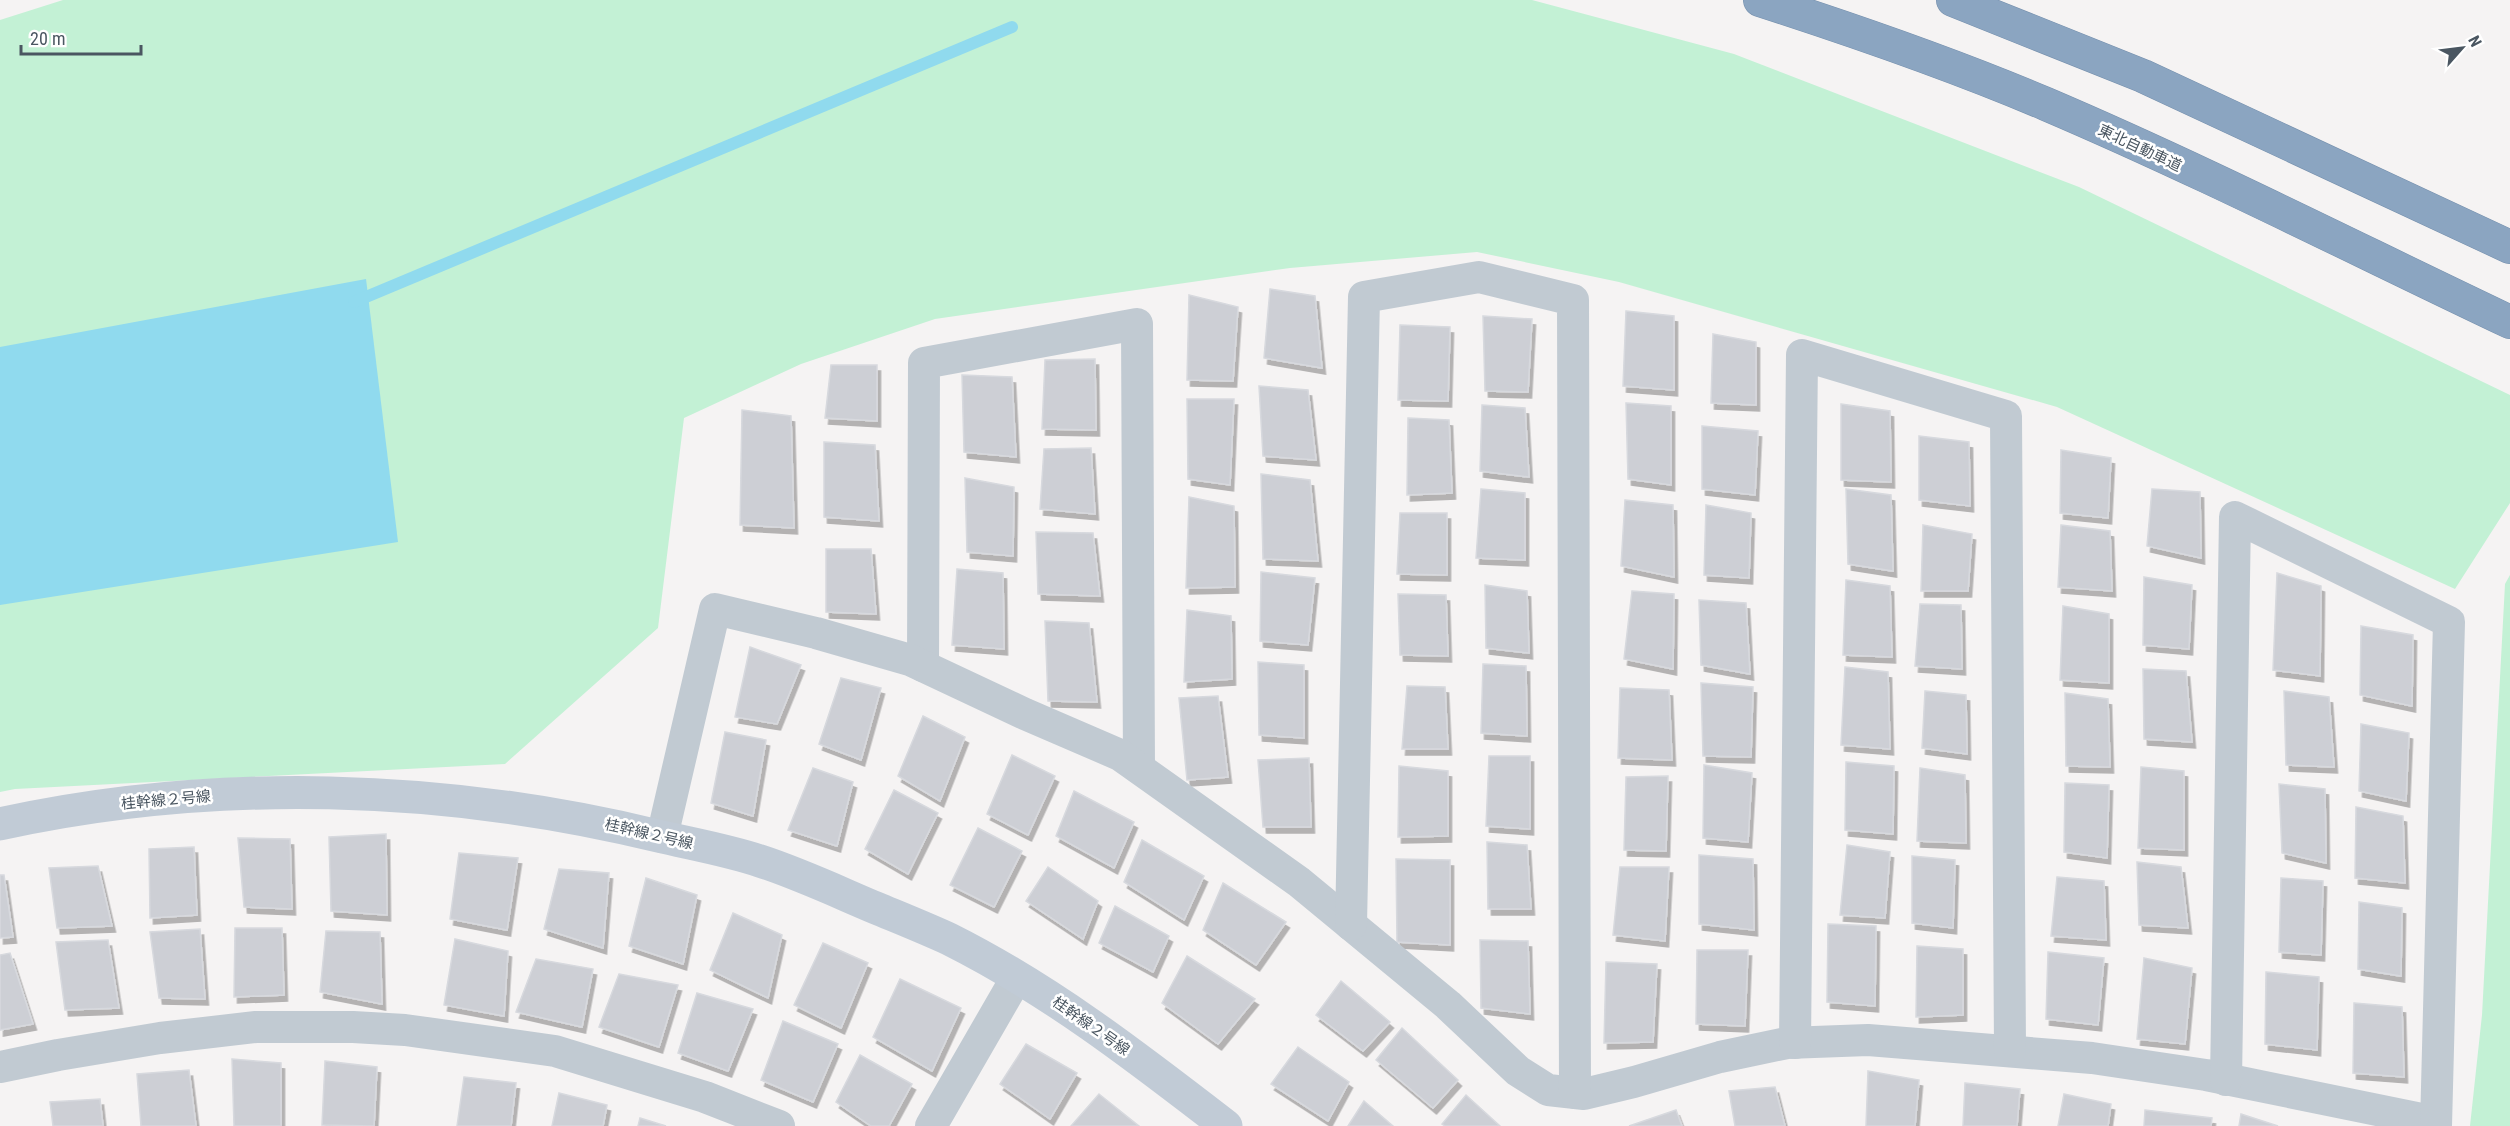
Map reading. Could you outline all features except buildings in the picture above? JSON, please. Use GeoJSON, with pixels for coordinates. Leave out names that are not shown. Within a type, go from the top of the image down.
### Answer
{"type":"FeatureCollection","features":[{"type":"Feature","properties":{"kind":"highway","name":"東北自動車道"},"geometry":{"type":"LineString","coordinates":[[1760,0],[1869,36],[2045,104],[2510,322]]}},
{"type":"Feature","properties":{"kind":"highway"},"geometry":{"type":"LineString","coordinates":[[1953,0],[2143,76],[2510,247]]}},
{"type":"Feature","properties":{"kind":"street"},"geometry":{"type":"LineString","coordinates":[[1351,925],[1364,297],[1479,277],[1573,300],[1575,1093]]}},
{"type":"Feature","properties":{"kind":"street"},"geometry":{"type":"LineString","coordinates":[[922,666],[924,363],[1137,324],[1138,768]]}},
{"type":"Feature","properties":{"kind":"street"},"geometry":{"type":"LineString","coordinates":[[1795,1043],[1802,355],[2006,416],[2010,1050]]}},
{"type":"Feature","properties":{"kind":"street"},"geometry":{"type":"LineString","coordinates":[[662,837],[715,609],[816,633],[910,660],[1025,714],[1120,755],[1299,882],[1448,1005],[1518,1071],[1548,1090],[1575,1093],[1594,1092],[1720,1057],[1795,1043],[1868,1040],[2092,1058],[2226,1080],[2436,1124],[2449,622],[2235,517],[2226,1080]]}},
{"type":"Feature","properties":{"kind":"street","name":"桂幹線２号線"},"geometry":{"type":"LineString","coordinates":[[0,824],[153,799],[229,795],[361,794],[486,804],[563,815],[662,837],[759,861],[948,939],[1017,977],[1082,1018],[1226,1126]]}},
{"type":"Feature","properties":{"kind":"street"},"geometry":{"type":"LineString","coordinates":[[931,1126],[1017,977]]}},
{"type":"Feature","properties":{"kind":"street"},"geometry":{"type":"LineString","coordinates":[[0,1067],[58,1054],[256,1027],[352,1027],[405,1030],[555,1051],[705,1097],[779,1126]]}},
{"type":"Feature","properties":{"kind":"green space"},"geometry":{"type":"Polygon","coordinates":[[[63,0],[1532,0],[1734,54],[2079,187],[2510,395],[2510,503],[2455,589],[2057,407],[1619,282],[1477,252],[1290,268],[935,319],[801,364],[684,418],[658,628],[505,764],[15,789],[0,792],[0,20],[63,0]]]}},
{"type":"Feature","properties":{"kind":"green space"},"geometry":{"type":"Polygon","coordinates":[[[2510,575],[2510,1126],[2470,1126],[2482,1015],[2505,584],[2510,575]]]}},
{"type":"Feature","properties":{"kind":"water"},"geometry":{"type":"Polygon","coordinates":[[[366,279],[398,542],[0,605],[0,347],[366,279]]]}},
{"type":"Feature","properties":{"kind":"waterway"},"geometry":{"type":"LineString","coordinates":[[354,302],[1012,27]]}}]}
